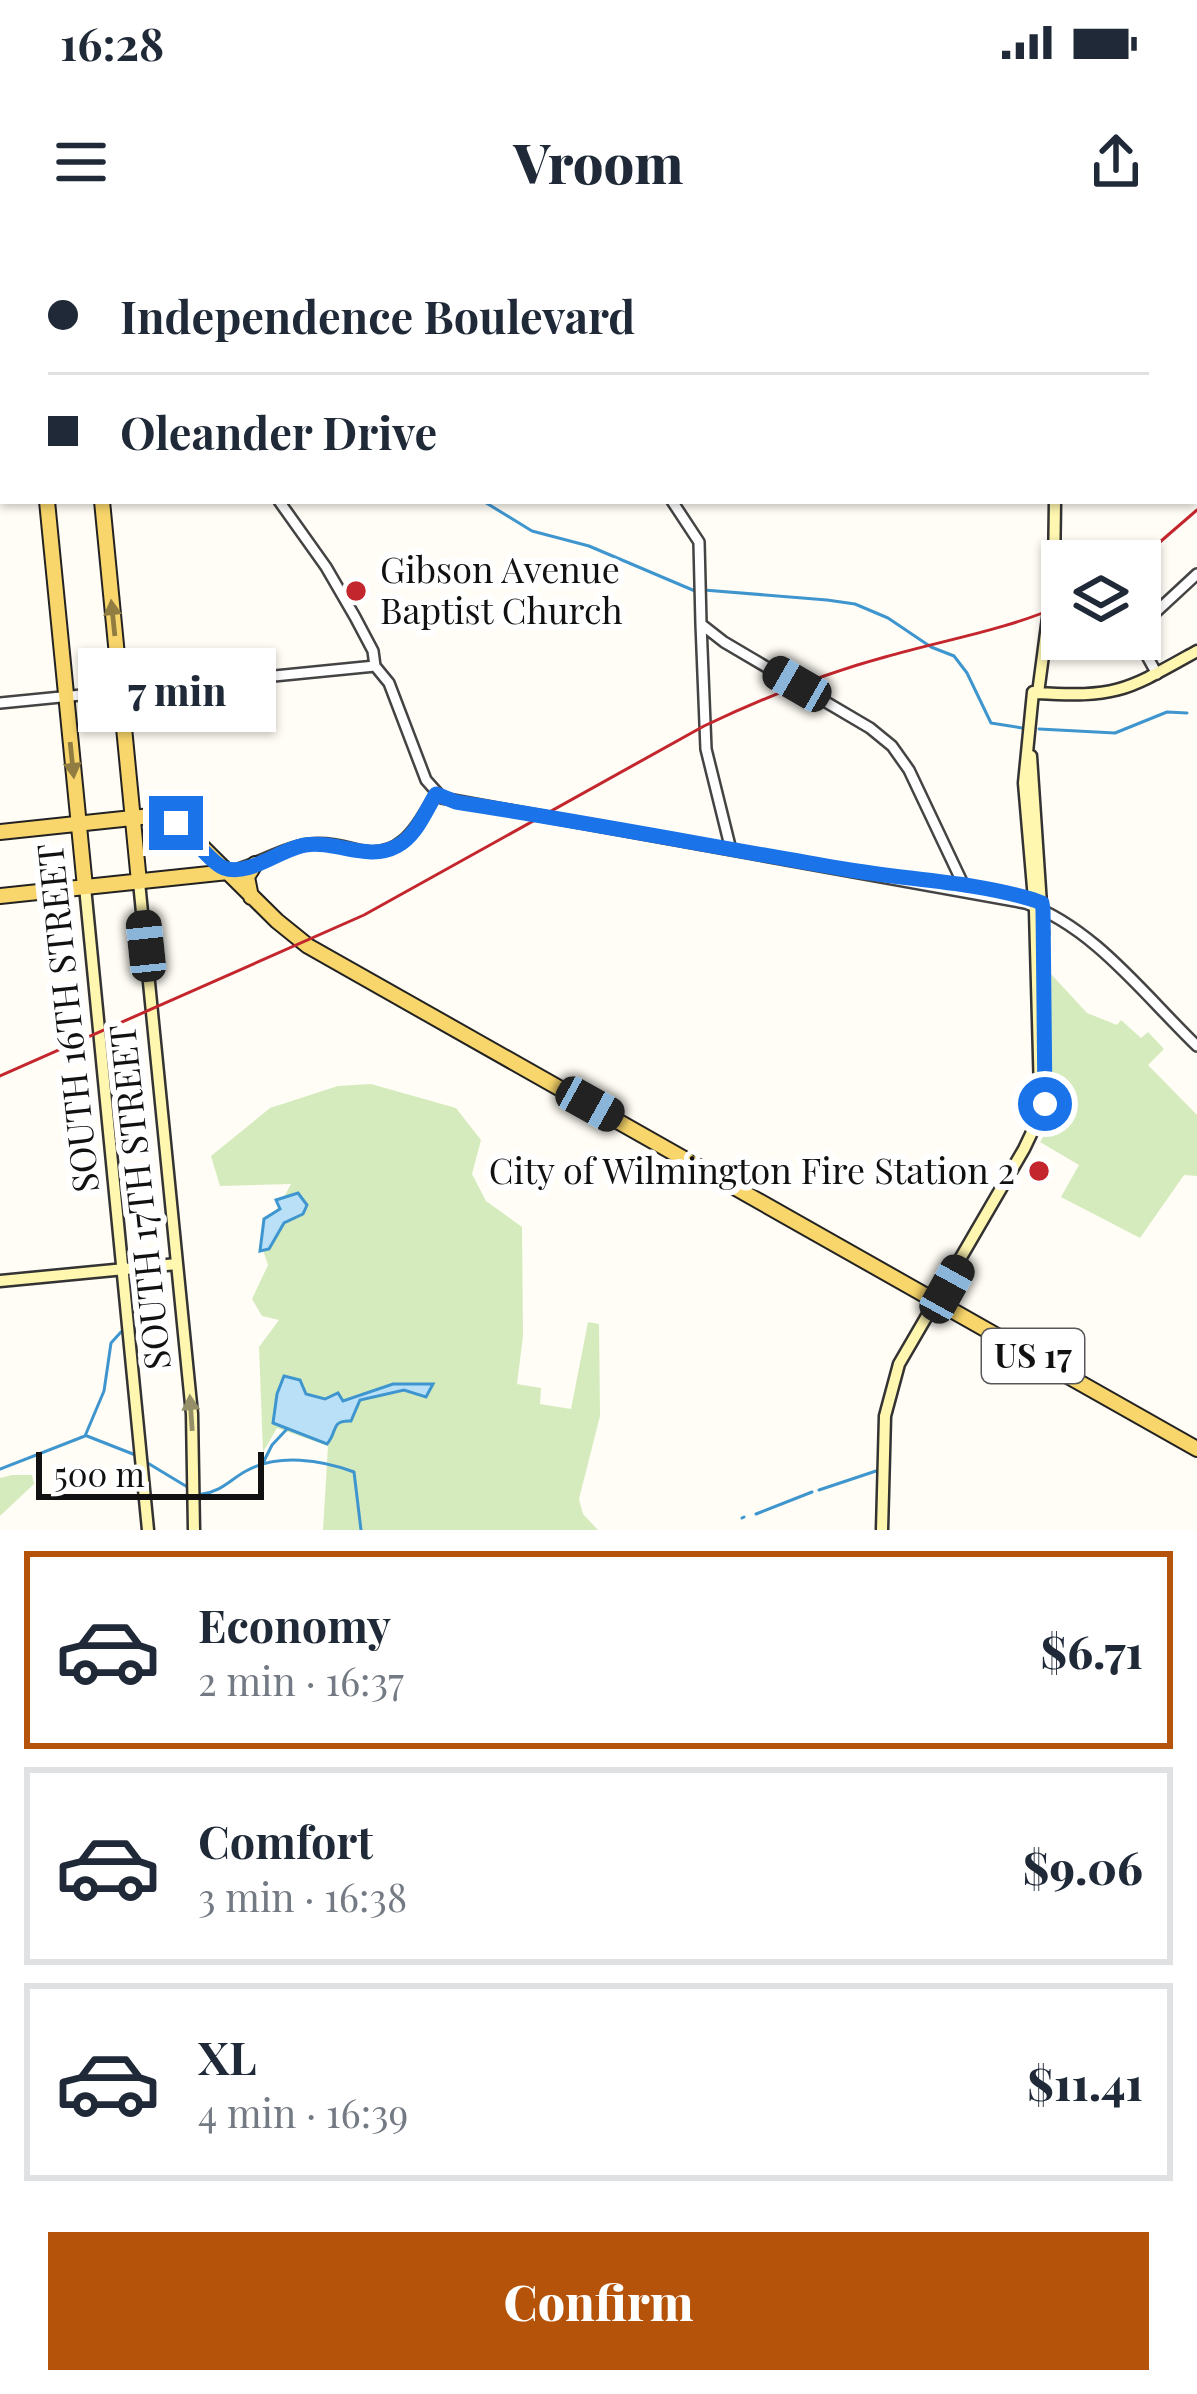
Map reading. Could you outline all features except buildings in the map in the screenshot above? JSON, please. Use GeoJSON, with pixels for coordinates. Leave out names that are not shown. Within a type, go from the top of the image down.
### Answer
{"type":"FeatureCollection","features":[{"type":"Feature","properties":{"kind":"main road","name":"SOUTH 16TH STREET"},"geometry":{"type":"LineString","coordinates":[[47,504],[148,1530]]}},
{"type":"Feature","properties":{"kind":"main road","name":"SOUTH 17TH STREET"},"geometry":{"type":"LineString","coordinates":[[102,504],[144,881],[193,1432],[194,1530]]}},
{"type":"Feature","properties":{"kind":"main road"},"geometry":{"type":"LineString","coordinates":[[1035,903],[1024,783],[1053,585],[1055,504]]}},
{"type":"Feature","properties":{"kind":"main road"},"geometry":{"type":"LineString","coordinates":[[1036,693],[1096,700],[1126,696],[1197,655]]}},
{"type":"Feature","properties":{"kind":"main road"},"geometry":{"type":"LineString","coordinates":[[1036,693],[1106,694],[1132,687],[1197,655]]}},
{"type":"Feature","properties":{"kind":"main road"},"geometry":{"type":"LineString","coordinates":[[885,1530],[884,1438],[899,1364],[1025,1160],[1042,1118],[1046,1076],[1031,759],[1036,693]]}},
{"type":"Feature","properties":{"kind":"main road","name":"US 17"},"geometry":{"type":"LineString","coordinates":[[0,832],[134,818],[170,820],[232,866],[248,894]]}},
{"type":"Feature","properties":{"kind":"main road"},"geometry":{"type":"LineString","coordinates":[[232,866],[248,877],[248,894]]}},
{"type":"Feature","properties":{"kind":"main road","name":"US 17"},"geometry":{"type":"LineString","coordinates":[[0,896],[203,875],[232,866]]}},
{"type":"Feature","properties":{"kind":"main road","name":"US 17"},"geometry":{"type":"LineString","coordinates":[[203,875],[248,894],[314,950],[1197,1445]]}},
{"type":"Feature","properties":{"kind":"main road"},"geometry":{"type":"LineString","coordinates":[[0,1281],[177,1264]]}},
{"type":"Feature","properties":{"kind":"main road"},"geometry":{"type":"LineString","coordinates":[[885,1530],[898,1386],[938,1299]]}},
{"type":"Feature","properties":{"kind":"main road"},"geometry":{"type":"LineString","coordinates":[[884,1438],[890,1471]]}},
{"type":"Feature","properties":{"kind":"street"},"geometry":{"type":"LineString","coordinates":[[281,504],[326,567],[373,651],[375,666],[389,683],[424,775],[436,794],[456,802],[1035,903]]}},
{"type":"Feature","properties":{"kind":"street"},"geometry":{"type":"LineString","coordinates":[[674,504],[699,542],[706,748],[731,850]]}},
{"type":"Feature","properties":{"kind":"street"},"geometry":{"type":"LineString","coordinates":[[1157,674],[1142,647],[1142,626],[1197,574]]}},
{"type":"Feature","properties":{"kind":"street"},"geometry":{"type":"LineString","coordinates":[[701,624],[892,746],[909,770],[963,884]]}},
{"type":"Feature","properties":{"kind":"street"},"geometry":{"type":"LineString","coordinates":[[0,703],[375,666]]}},
{"type":"Feature","properties":{"kind":"street"},"geometry":{"type":"LineString","coordinates":[[232,866],[308,844],[370,852],[395,847],[412,833],[436,794]]}},
{"type":"Feature","properties":{"kind":"street"},"geometry":{"type":"LineString","coordinates":[[886,876],[963,884],[1035,903],[1099,948],[1197,1046]]}},
{"type":"Feature","properties":{"kind":"green space"},"geometry":{"type":"Polygon","coordinates":[[[1051,974],[1087,1013],[1117,1025],[1121,1020],[1141,1038],[1148,1032],[1164,1049],[1148,1065],[1197,1115],[1197,1176],[1184,1175],[1140,1238],[1061,1197],[1079,1165],[1040,1142],[1050,1126],[1051,974]]]}},
{"type":"Feature","properties":{"kind":"green space"},"geometry":{"type":"Polygon","coordinates":[[[371,1084],[456,1108],[481,1140],[472,1174],[486,1201],[522,1227],[523,1336],[517,1384],[541,1388],[540,1404],[571,1409],[588,1322],[599,1324],[600,1416],[579,1499],[583,1514],[598,1530],[323,1530],[328,1446],[277,1428],[263,1452],[259,1347],[279,1320],[262,1316],[252,1299],[268,1265],[260,1241],[291,1184],[220,1186],[211,1156],[270,1108],[338,1086],[371,1084]]]}},
{"type":"Feature","properties":{"kind":"green space"},"geometry":{"type":"Polygon","coordinates":[[[32,1475],[34,1484],[0,1516],[0,1478],[32,1475]]]}},
{"type":"Feature","properties":{"kind":"water"},"geometry":{"type":"Polygon","coordinates":[[[298,1193],[307,1205],[303,1214],[284,1223],[269,1249],[260,1251],[264,1219],[280,1209],[276,1200],[298,1193]]]}},
{"type":"Feature","properties":{"kind":"water"},"geometry":{"type":"Polygon","coordinates":[[[284,1376],[300,1380],[306,1394],[325,1399],[338,1393],[343,1401],[393,1384],[433,1384],[426,1397],[404,1390],[360,1400],[351,1421],[337,1425],[327,1444],[273,1423],[284,1376]]]}},
{"type":"Feature","properties":{"kind":"waterway"},"geometry":{"type":"LineString","coordinates":[[488,504],[532,531],[589,546],[695,591]]}},
{"type":"Feature","properties":{"kind":"waterway"},"geometry":{"type":"LineString","coordinates":[[704,590],[855,604],[888,618],[931,647],[954,656],[991,723],[1022,728]]}},
{"type":"Feature","properties":{"kind":"waterway"},"geometry":{"type":"LineString","coordinates":[[1039,729],[1115,733],[1167,712],[1187,713]]}},
{"type":"Feature","properties":{"kind":"waterway"},"geometry":{"type":"LineString","coordinates":[[0,1469],[85,1436],[104,1391],[111,1343],[121,1332]]}},
{"type":"Feature","properties":{"kind":"waterway"},"geometry":{"type":"LineString","coordinates":[[263,1463],[287,1429]]}},
{"type":"Feature","properties":{"kind":"waterway"},"geometry":{"type":"LineString","coordinates":[[87,1436],[138,1456]]}},
{"type":"Feature","properties":{"kind":"waterway"},"geometry":{"type":"LineString","coordinates":[[202,1494],[259,1465],[300,1460],[328,1464],[354,1472],[361,1530]]}},
{"type":"Feature","properties":{"kind":"waterway"},"geometry":{"type":"LineString","coordinates":[[146,1462],[189,1488]]}},
{"type":"Feature","properties":{"kind":"waterway"},"geometry":{"type":"LineString","coordinates":[[819,1490],[876,1471]]}},
{"type":"Feature","properties":{"kind":"waterway"},"geometry":{"type":"LineString","coordinates":[[756,1514],[812,1492]]}},
{"type":"Feature","properties":{"kind":"railway"},"geometry":{"type":"LineString","coordinates":[[1161,541],[1197,510]]}},
{"type":"Feature","properties":{"kind":"railway"},"geometry":{"type":"LineString","coordinates":[[0,1076],[364,915],[748,706],[838,671],[1041,614]]}},
{"type":"Feature","properties":{"kind":"place","name":"Gibson Avenue Baptist Church"},"geometry":{"type":"Point","coordinates":[356,591]}},
{"type":"Feature","properties":{"kind":"place","name":"City of Wilmington Fire Station 2"},"geometry":{"type":"Point","coordinates":[1039,1171]}},
{"type":"Feature","properties":{"kind":"route"},"geometry":{"type":"LineString","coordinates":[[176,823],[224,868],[239,869],[308,844],[370,852],[395,847],[412,833],[436,794],[456,802],[633,834],[886,876],[963,884],[1034,900],[1042,903],[1043,910],[1045,1104]]}}]}
